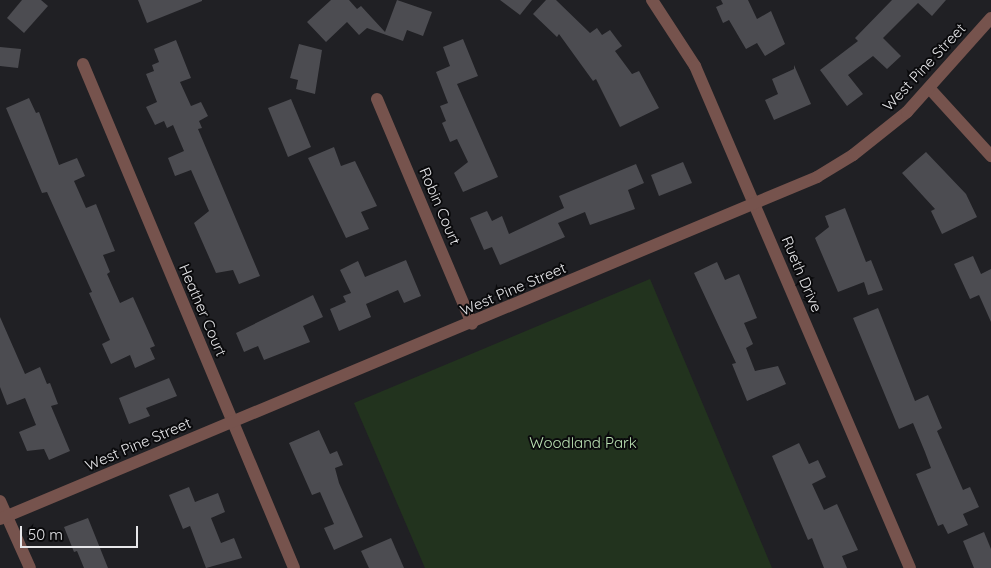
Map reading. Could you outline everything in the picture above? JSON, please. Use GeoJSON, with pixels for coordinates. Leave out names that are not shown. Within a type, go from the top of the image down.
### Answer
{"type":"FeatureCollection","features":[{"type":"Feature","properties":{"kind":"street","name":"Rueth Drive"},"geometry":{"type":"LineString","coordinates":[[652,0],[695,66],[910,568]]}},
{"type":"Feature","properties":{"kind":"street","name":"West Pine Street"},"geometry":{"type":"LineString","coordinates":[[3,517],[472,324],[817,177],[853,155],[930,88],[991,18]]}},
{"type":"Feature","properties":{"kind":"street","name":"Heather Court"},"geometry":{"type":"LineString","coordinates":[[83,64],[294,568]]}},
{"type":"Feature","properties":{"kind":"street"},"geometry":{"type":"LineString","coordinates":[[930,88],[991,156]]}},
{"type":"Feature","properties":{"kind":"street","name":"Robin Court"},"geometry":{"type":"LineString","coordinates":[[377,99],[472,324]]}},
{"type":"Feature","properties":{"kind":"street"},"geometry":{"type":"LineString","coordinates":[[0,500],[3,517],[30,568]]}},
{"type":"Feature","properties":{"kind":"green space","name":"Woodland Park"},"geometry":{"type":"Polygon","coordinates":[[[650,279],[772,568],[425,568],[354,403],[650,279]]]}},
{"type":"Feature","properties":{"kind":"building"},"geometry":{"type":"Polygon","coordinates":[[[22,0],[41,0],[48,6],[24,33],[7,18],[22,0]]]}},
{"type":"Feature","properties":{"kind":"building"},"geometry":{"type":"Polygon","coordinates":[[[138,0],[202,0],[202,1],[147,23],[138,0]]]}},
{"type":"Feature","properties":{"kind":"building"},"geometry":{"type":"Polygon","coordinates":[[[331,0],[349,0],[357,9],[361,6],[385,32],[397,0],[432,12],[423,36],[407,30],[403,41],[367,28],[359,35],[347,22],[326,42],[307,22],[331,0]]]}},
{"type":"Feature","properties":{"kind":"building"},"geometry":{"type":"Polygon","coordinates":[[[500,0],[532,0],[520,15],[500,0]]]}},
{"type":"Feature","properties":{"kind":"building"},"geometry":{"type":"Polygon","coordinates":[[[546,0],[556,0],[590,33],[597,28],[602,35],[610,30],[622,46],[615,51],[632,74],[639,71],[659,108],[620,127],[596,79],[593,81],[559,34],[557,37],[533,14],[546,0]]]}},
{"type":"Feature","properties":{"kind":"building"},"geometry":{"type":"Polygon","coordinates":[[[721,0],[748,0],[757,19],[771,11],[785,44],[765,56],[757,43],[746,49],[729,20],[723,23],[716,7],[723,4],[721,0]]]}},
{"type":"Feature","properties":{"kind":"building"},"geometry":{"type":"Polygon","coordinates":[[[892,0],[946,0],[932,16],[918,3],[883,38],[901,56],[887,69],[873,56],[848,75],[863,94],[847,106],[820,70],[858,41],[855,38],[892,0]]]}},
{"type":"Feature","properties":{"kind":"building"},"geometry":{"type":"Polygon","coordinates":[[[463,39],[478,76],[457,84],[498,177],[463,192],[454,173],[468,162],[457,139],[450,142],[442,123],[446,121],[440,106],[448,103],[436,72],[450,66],[443,47],[463,39]]]}},
{"type":"Feature","properties":{"kind":"building"},"geometry":{"type":"Polygon","coordinates":[[[176,40],[191,78],[180,82],[191,106],[201,102],[208,116],[199,121],[202,128],[198,129],[260,276],[239,284],[233,270],[216,273],[194,223],[209,211],[191,170],[175,176],[168,158],[184,151],[173,125],[167,128],[164,121],[155,125],[146,107],[157,102],[146,74],[154,71],[152,65],[159,62],[154,49],[176,40]]]}},
{"type":"Feature","properties":{"kind":"building"},"geometry":{"type":"Polygon","coordinates":[[[299,44],[322,50],[315,94],[296,89],[298,80],[290,78],[299,44]]]}},
{"type":"Feature","properties":{"kind":"building"},"geometry":{"type":"Polygon","coordinates":[[[0,47],[21,49],[18,68],[0,66],[0,47]]]}},
{"type":"Feature","properties":{"kind":"building"},"geometry":{"type":"Polygon","coordinates":[[[794,65],[811,104],[774,120],[765,100],[778,94],[772,79],[794,69],[794,65]]]}},
{"type":"Feature","properties":{"kind":"building"},"geometry":{"type":"Polygon","coordinates":[[[29,98],[36,113],[39,112],[59,165],[77,158],[85,176],[74,181],[86,208],[96,204],[115,251],[103,255],[110,272],[107,274],[120,303],[133,297],[155,346],[150,348],[155,359],[135,368],[130,355],[111,364],[102,344],[110,340],[89,293],[92,292],[47,192],[42,193],[6,108],[29,98]]]}},
{"type":"Feature","properties":{"kind":"building"},"geometry":{"type":"Polygon","coordinates":[[[291,99],[311,147],[288,157],[268,108],[291,99]]]}},
{"type":"Feature","properties":{"kind":"building"},"geometry":{"type":"Polygon","coordinates":[[[334,147],[341,166],[355,161],[377,206],[361,212],[369,229],[346,238],[308,158],[334,147]]]}},
{"type":"Feature","properties":{"kind":"building"},"geometry":{"type":"Polygon","coordinates":[[[926,152],[966,194],[977,217],[942,234],[931,211],[935,209],[902,173],[926,152]]]}},
{"type":"Feature","properties":{"kind":"building"},"geometry":{"type":"Polygon","coordinates":[[[683,162],[692,183],[659,196],[651,175],[683,162]]]}},
{"type":"Feature","properties":{"kind":"building"},"geometry":{"type":"Polygon","coordinates":[[[636,164],[644,183],[628,190],[635,209],[590,225],[585,212],[558,223],[565,237],[500,265],[492,247],[484,250],[470,218],[487,211],[492,221],[502,216],[509,234],[564,208],[559,196],[636,164]]]}},
{"type":"Feature","properties":{"kind":"building"},"geometry":{"type":"Polygon","coordinates":[[[845,208],[866,262],[871,260],[883,290],[868,295],[864,282],[838,292],[815,238],[829,227],[825,216],[845,208]]]}},
{"type":"Feature","properties":{"kind":"building"},"geometry":{"type":"Polygon","coordinates":[[[973,256],[981,274],[991,269],[991,322],[979,295],[970,299],[954,264],[973,256]]]}},
{"type":"Feature","properties":{"kind":"building"},"geometry":{"type":"Polygon","coordinates":[[[406,260],[421,296],[404,303],[398,290],[366,304],[371,317],[339,331],[330,309],[346,302],[343,296],[351,293],[340,270],[358,261],[365,277],[406,260]]]}},
{"type":"Feature","properties":{"kind":"building"},"geometry":{"type":"Polygon","coordinates":[[[717,262],[725,280],[739,274],[757,318],[744,323],[753,344],[746,348],[755,371],[778,366],[786,384],[747,401],[732,364],[736,363],[694,273],[717,262]]]}},
{"type":"Feature","properties":{"kind":"building"},"geometry":{"type":"Polygon","coordinates":[[[313,295],[323,317],[303,326],[310,342],[264,360],[258,346],[244,352],[236,333],[313,295]]]}},
{"type":"Feature","properties":{"kind":"building"},"geometry":{"type":"Polygon","coordinates":[[[878,308],[915,401],[928,395],[942,428],[937,431],[963,490],[970,487],[979,507],[963,514],[968,525],[948,534],[943,524],[938,526],[916,474],[931,468],[913,423],[899,429],[853,318],[878,308]]]}},
{"type":"Feature","properties":{"kind":"building"},"geometry":{"type":"Polygon","coordinates":[[[0,317],[25,374],[40,367],[47,384],[50,383],[58,404],[51,406],[70,451],[49,460],[44,449],[27,451],[19,432],[36,425],[25,398],[7,405],[0,387],[0,317]]]}},
{"type":"Feature","properties":{"kind":"building"},"geometry":{"type":"Polygon","coordinates":[[[169,378],[177,396],[146,408],[150,416],[129,424],[119,398],[169,378]]]}},
{"type":"Feature","properties":{"kind":"building"},"geometry":{"type":"Polygon","coordinates":[[[319,430],[330,454],[337,451],[343,465],[335,468],[339,483],[363,537],[334,550],[324,528],[334,524],[320,492],[312,495],[289,443],[319,430]]]}},
{"type":"Feature","properties":{"kind":"building"},"geometry":{"type":"Polygon","coordinates":[[[799,443],[809,464],[818,460],[826,477],[812,484],[824,510],[837,504],[858,550],[842,556],[847,568],[824,568],[812,538],[808,540],[772,456],[799,443]]]}},
{"type":"Feature","properties":{"kind":"building"},"geometry":{"type":"Polygon","coordinates":[[[189,487],[195,502],[218,493],[225,512],[211,518],[221,543],[234,538],[242,558],[206,568],[190,526],[183,529],[169,495],[189,487]]]}},
{"type":"Feature","properties":{"kind":"building"},"geometry":{"type":"Polygon","coordinates":[[[88,518],[108,568],[84,568],[77,551],[74,552],[64,527],[88,518]]]}},
{"type":"Feature","properties":{"kind":"building"},"geometry":{"type":"Polygon","coordinates":[[[984,532],[991,549],[991,568],[974,568],[963,541],[984,532]]]}},
{"type":"Feature","properties":{"kind":"building"},"geometry":{"type":"Polygon","coordinates":[[[391,538],[404,568],[369,568],[361,551],[391,538]]]}}]}
